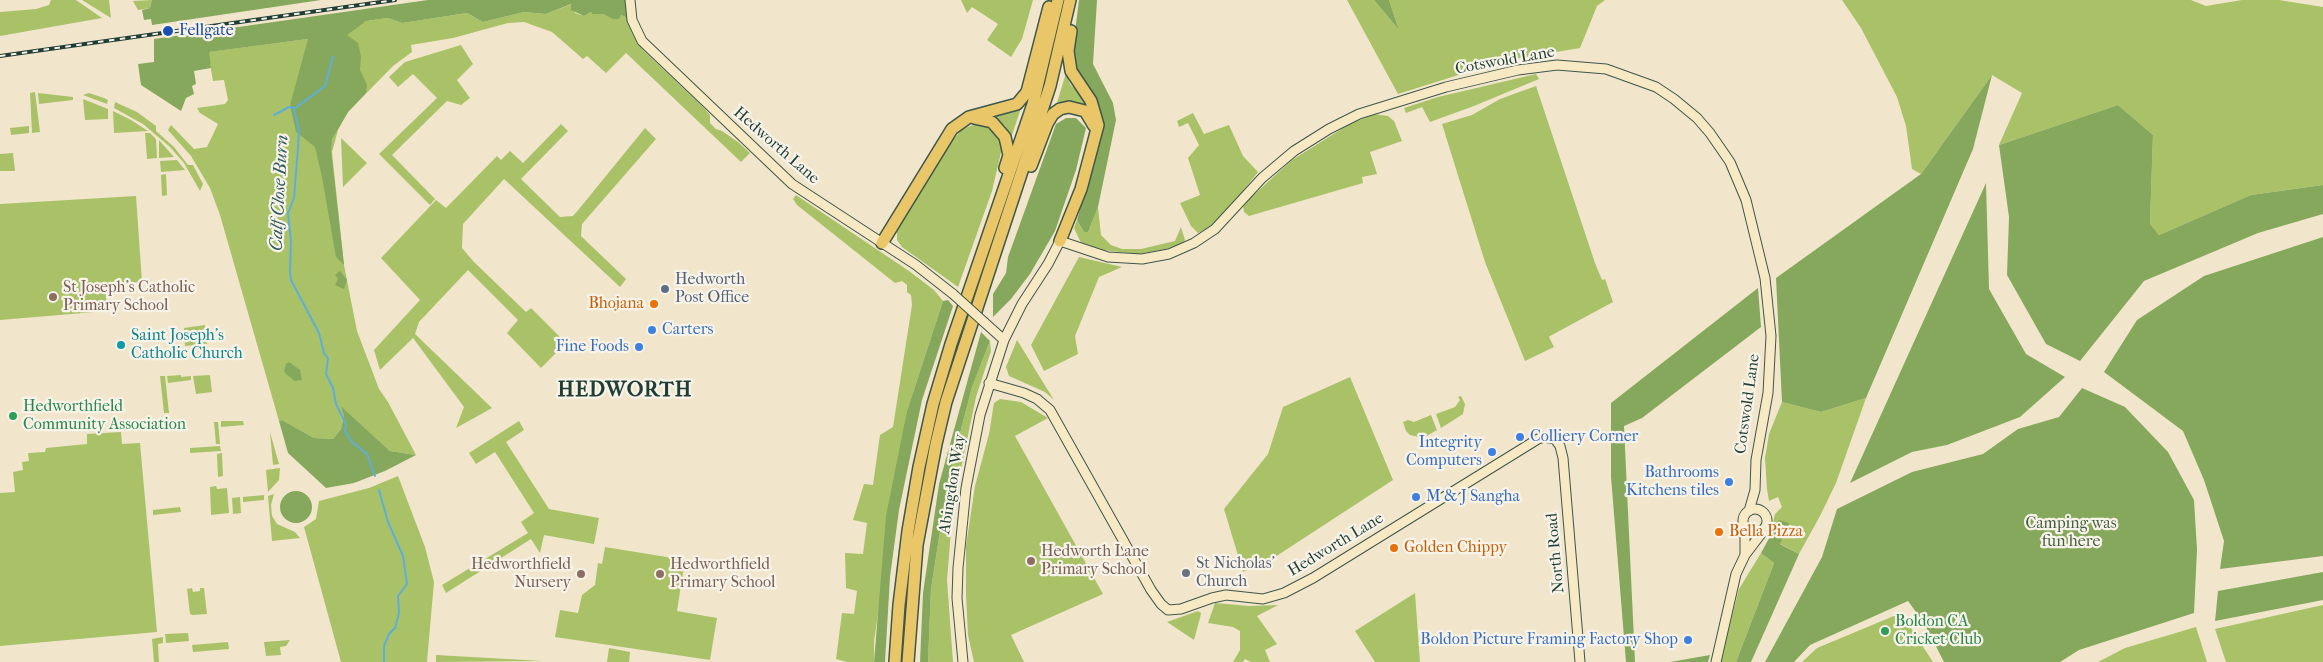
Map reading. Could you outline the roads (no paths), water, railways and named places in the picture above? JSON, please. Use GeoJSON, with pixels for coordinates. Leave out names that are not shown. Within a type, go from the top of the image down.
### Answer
{"type":"FeatureCollection","features":[{"type":"Feature","properties":{"kind":"highway"},"geometry":{"type":"LineString","coordinates":[[882,244],[952,130],[970,117],[1017,104],[1027,92],[1051,0]]}},
{"type":"Feature","properties":{"kind":"highway"},"geometry":{"type":"LineString","coordinates":[[895,662],[906,550],[919,467],[943,370],[1033,104],[1058,0]]}},
{"type":"Feature","properties":{"kind":"highway"},"geometry":{"type":"LineString","coordinates":[[908,662],[918,545],[936,444],[946,402],[1050,86],[1070,0]]}},
{"type":"Feature","properties":{"kind":"highway"},"geometry":{"type":"LineString","coordinates":[[1060,241],[1081,189],[1098,126],[1094,108],[1075,79],[1068,61],[1069,40],[1076,0]]}},
{"type":"Feature","properties":{"kind":"highway"},"geometry":{"type":"LineString","coordinates":[[1012,201],[1023,187],[1053,114],[1060,108],[1069,107],[1085,111],[1093,123],[1096,135]]}},
{"type":"Feature","properties":{"kind":"highway"},"geometry":{"type":"LineString","coordinates":[[970,117],[983,118],[992,122],[1005,137],[1009,156],[989,219],[979,260]]}},
{"type":"Feature","properties":{"kind":"street","name":"Hedworth Lane"},"geometry":{"type":"LineString","coordinates":[[630,0],[632,20],[642,42],[792,184],[939,282],[1004,340]]}},
{"type":"Feature","properties":{"kind":"street","name":"Cotswold Lane"},"geometry":{"type":"LineString","coordinates":[[1060,241],[1108,257],[1142,259],[1168,254],[1194,243],[1215,229],[1262,178],[1294,151],[1329,129],[1359,114],[1446,87],[1518,70],[1574,65],[1593,66],[1641,80],[1669,95],[1697,118],[1719,144],[1730,162],[1746,200],[1765,278],[1771,336],[1768,393],[1756,460],[1755,490],[1749,511]]}},
{"type":"Feature","properties":{"kind":"street","name":"Abingdon Way"},"geometry":{"type":"LineString","coordinates":[[963,662],[957,598],[960,529],[971,457],[989,383],[1004,340],[1022,304],[1048,264],[1060,241]]}},
{"type":"Feature","properties":{"kind":"street","name":"Hedworth Lane"},"geometry":{"type":"LineString","coordinates":[[989,383],[1024,393],[1037,399],[1050,410],[1151,590],[1168,610],[1180,609],[1226,595],[1263,599],[1284,593],[1312,578],[1538,439],[1549,438],[1559,443]]}},
{"type":"Feature","properties":{"kind":"street","name":"North Road"},"geometry":{"type":"LineString","coordinates":[[1559,443],[1563,458],[1580,662]]}},
{"type":"Feature","properties":{"kind":"street","name":"Cotswold Lane"},"geometry":{"type":"LineString","coordinates":[[1755,490],[1762,511]]}},
{"type":"Feature","properties":{"kind":"street"},"geometry":{"type":"LineString","coordinates":[[1716,662],[1732,587],[1744,555],[1764,530],[1767,520],[1762,511],[1756,509],[1749,511],[1744,518],[1744,555]]}},
{"type":"Feature","properties":{"kind":"street"},"geometry":{"type":"LineString","coordinates":[[1745,527],[1754,533],[1764,530]]}},
{"type":"Feature","properties":{"kind":"waterway","name":"Calf Close Burn"},"geometry":{"type":"LineString","coordinates":[[333,57],[325,86],[294,109],[299,130],[294,198],[288,213],[291,241],[290,272],[291,280],[319,333],[324,353],[328,358],[326,374],[333,388],[336,404],[346,424],[345,431],[352,442],[367,454],[375,476]]}},
{"type":"Feature","properties":{"kind":"waterway"},"geometry":{"type":"LineString","coordinates":[[274,115],[289,107],[294,108]]}},
{"type":"Feature","properties":{"kind":"waterway","name":"Calf Close Burn"},"geometry":{"type":"LineString","coordinates":[[379,490],[388,522],[403,556],[407,584],[398,596],[399,613],[395,628],[389,634],[384,646],[384,662]]}},
{"type":"Feature","properties":{"kind":"railway"},"geometry":{"type":"LineString","coordinates":[[0,56],[395,0]]}},
{"type":"Feature","properties":{"kind":"place","name":"Fellgate"},"geometry":{"type":"Point","coordinates":[168,31]}},
{"type":"Feature","properties":{"kind":"place","name":"Hedworth Post Office"},"geometry":{"type":"Point","coordinates":[665,289]}},
{"type":"Feature","properties":{"kind":"place","name":"St Joseph's Catholic Primary School"},"geometry":{"type":"Point","coordinates":[53,297]}},
{"type":"Feature","properties":{"kind":"place","name":"Bhojana"},"geometry":{"type":"Point","coordinates":[654,304]}},
{"type":"Feature","properties":{"kind":"place","name":"Carters"},"geometry":{"type":"Point","coordinates":[652,330]}},
{"type":"Feature","properties":{"kind":"place","name":"Saint Joseph's Catholic Church"},"geometry":{"type":"Point","coordinates":[121,345]}},
{"type":"Feature","properties":{"kind":"place","name":"Fine Foods"},"geometry":{"type":"Point","coordinates":[639,347]}},
{"type":"Feature","properties":{"kind":"place","name":"Hedworthfield Community Association"},"geometry":{"type":"Point","coordinates":[13,416]}},
{"type":"Feature","properties":{"kind":"place","name":"Colliery Corner"},"geometry":{"type":"Point","coordinates":[1520,437]}},
{"type":"Feature","properties":{"kind":"place","name":"Integrity Computers"},"geometry":{"type":"Point","coordinates":[1492,452]}},
{"type":"Feature","properties":{"kind":"place","name":"Bathrooms Kitchens tiles"},"geometry":{"type":"Point","coordinates":[1729,482]}},
{"type":"Feature","properties":{"kind":"place","name":"M & J Sangha"},"geometry":{"type":"Point","coordinates":[1416,497]}},
{"type":"Feature","properties":{"kind":"place","name":"Bella Pizza"},"geometry":{"type":"Point","coordinates":[1719,532]}},
{"type":"Feature","properties":{"kind":"place","name":"Golden Chippy"},"geometry":{"type":"Point","coordinates":[1394,548]}},
{"type":"Feature","properties":{"kind":"place","name":"Hedworth Lane Primary School"},"geometry":{"type":"Point","coordinates":[1031,561]}},
{"type":"Feature","properties":{"kind":"place","name":"St Nicholas’ Church"},"geometry":{"type":"Point","coordinates":[1186,573]}},
{"type":"Feature","properties":{"kind":"place","name":"Hedworthfield Nursery"},"geometry":{"type":"Point","coordinates":[581,574]}},
{"type":"Feature","properties":{"kind":"place","name":"Hedworthfield Primary School"},"geometry":{"type":"Point","coordinates":[660,574]}},
{"type":"Feature","properties":{"kind":"place","name":"Boldon CA Cricket Club"},"geometry":{"type":"Point","coordinates":[1885,631]}},
{"type":"Feature","properties":{"kind":"place","name":"Boldon Picture Framing Factory Shop"},"geometry":{"type":"Point","coordinates":[1688,640]}},
{"type":"Feature","properties":{"kind":"district","name":"HEDWORTH"},"geometry":{"type":"Point","coordinates":[625,391]}},
{"type":"Feature","properties":{"kind":"park label","name":"Camping was fun here"},"geometry":{"type":"Point","coordinates":[2071,533]}}]}
